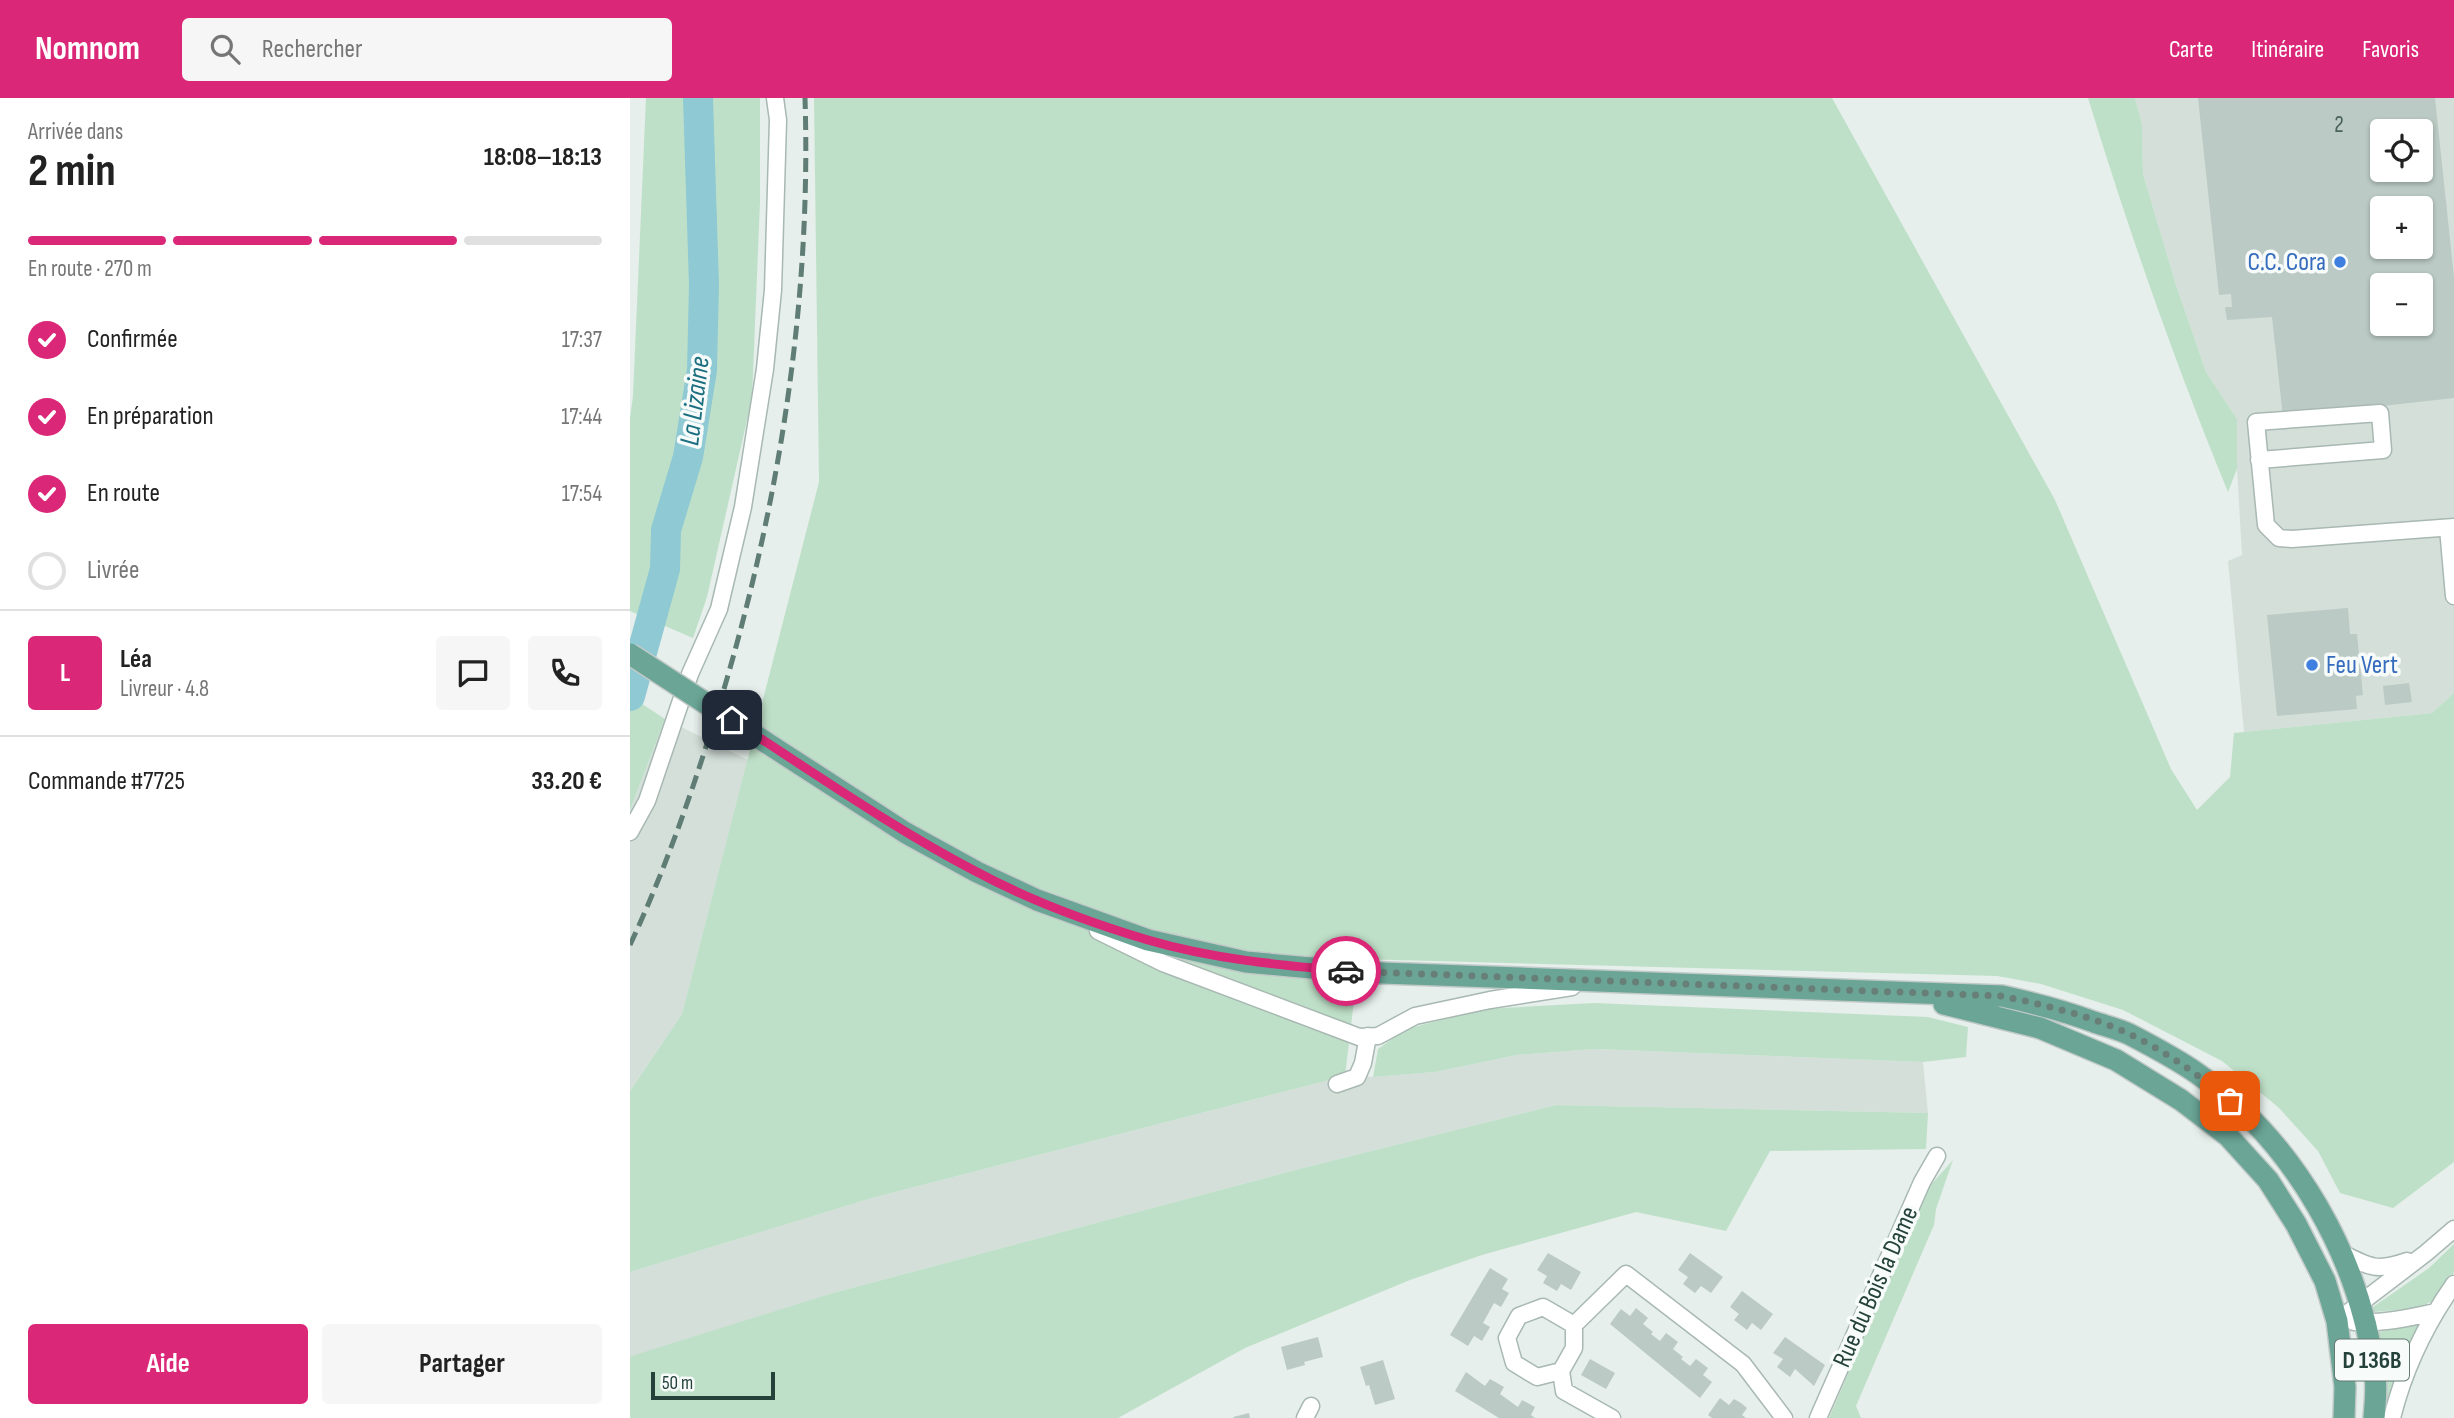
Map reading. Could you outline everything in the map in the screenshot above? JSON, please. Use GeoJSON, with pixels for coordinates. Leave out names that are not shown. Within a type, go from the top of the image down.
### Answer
{"type":"FeatureCollection","features":[{"type":"Feature","properties":{"kind":"main road"},"geometry":{"type":"LineString","coordinates":[[630,654],[906,832],[977,872],[1037,900],[1148,940],[1245,962],[1355,972],[2002,996],[2047,1005],[2127,1033],[2198,1074],[2246,1115],[2291,1166],[2318,1207],[2342,1253],[2363,1313]]}},
{"type":"Feature","properties":{"kind":"main road"},"geometry":{"type":"LineString","coordinates":[[1858,991],[1934,1002],[2040,1028],[2116,1060],[2180,1100],[2228,1136],[2268,1180],[2296,1224],[2325,1281],[2337,1321]]}},
{"type":"Feature","properties":{"kind":"main road","name":"D 136B"},"geometry":{"type":"LineString","coordinates":[[2363,1313],[2376,1378],[2374,1418]]}},
{"type":"Feature","properties":{"kind":"main road","name":"D 136B"},"geometry":{"type":"LineString","coordinates":[[2337,1321],[2345,1387],[2344,1418]]}},
{"type":"Feature","properties":{"kind":"street"},"geometry":{"type":"LineString","coordinates":[[630,832],[647,801],[690,674],[719,609],[743,508],[765,369],[773,290],[778,120],[775,98]]}},
{"type":"Feature","properties":{"kind":"street"},"geometry":{"type":"LineString","coordinates":[[2259,460],[2383,450],[2380,413],[2256,422],[2259,460],[2266,524],[2279,538],[2451,527],[2454,596]]}},
{"type":"Feature","properties":{"kind":"street"},"geometry":{"type":"LineString","coordinates":[[1037,900],[1163,963],[1359,1037],[1378,1036],[1415,1016],[1490,1000],[1600,982]]}},
{"type":"Feature","properties":{"kind":"street"},"geometry":{"type":"LineString","coordinates":[[1337,1084],[1357,1077],[1363,1063],[1368,1036]]}},
{"type":"Feature","properties":{"kind":"street","name":"Rue du Bois la Dame"},"geometry":{"type":"LineString","coordinates":[[1818,1418],[1937,1156]]}},
{"type":"Feature","properties":{"kind":"street","name":"D 136B"},"geometry":{"type":"LineString","coordinates":[[2363,1313],[2454,1228]]}},
{"type":"Feature","properties":{"kind":"street","name":"D 136B"},"geometry":{"type":"LineString","coordinates":[[2342,1253],[2375,1268],[2388,1268],[2426,1254]]}},
{"type":"Feature","properties":{"kind":"street"},"geometry":{"type":"LineString","coordinates":[[1612,1418],[1564,1391],[1560,1371],[1574,1348],[1574,1325],[1626,1274],[1743,1364],[1784,1418]]}},
{"type":"Feature","properties":{"kind":"street","name":"D 136B"},"geometry":{"type":"LineString","coordinates":[[2392,1418],[2410,1361],[2435,1311],[2454,1284]]}},
{"type":"Feature","properties":{"kind":"street"},"geometry":{"type":"LineString","coordinates":[[1560,1371],[1537,1377],[1514,1363],[1507,1338],[1519,1316],[1543,1307],[1574,1325]]}},
{"type":"Feature","properties":{"kind":"street","name":"D 136B"},"geometry":{"type":"LineString","coordinates":[[2337,1321],[2363,1313],[2416,1316],[2435,1311]]}},
{"type":"Feature","properties":{"kind":"shaded area"},"geometry":{"type":"Polygon","coordinates":[[[2135,98],[2454,98],[2454,693],[2432,713],[2244,732],[2228,561],[2242,555],[2237,419],[2206,372],[2176,285],[2143,174],[2142,124],[2135,98]]]}},
{"type":"Feature","properties":{"kind":"shaded area"},"geometry":{"type":"Polygon","coordinates":[[[665,719],[748,760],[682,1014],[630,1091],[630,810],[665,719]]]}},
{"type":"Feature","properties":{"kind":"shaded area"},"geometry":{"type":"Polygon","coordinates":[[[1595,1049],[1923,1062],[1928,1113],[1556,1105],[1299,1169],[833,1293],[630,1364],[630,1272],[872,1198],[1345,1076],[1373,1077],[1435,1072],[1517,1055],[1595,1049]]]}},
{"type":"Feature","properties":{"kind":"green space"},"geometry":{"type":"Polygon","coordinates":[[[646,98],[760,98],[760,202],[752,398],[707,597],[693,638],[630,611],[630,418],[646,98]]]}},
{"type":"Feature","properties":{"kind":"green space"},"geometry":{"type":"Polygon","coordinates":[[[814,98],[1832,98],[2055,500],[2171,769],[2197,810],[2230,777],[2234,733],[2432,713],[2454,693],[2454,1162],[2393,1208],[2340,1193],[2318,1151],[2278,1107],[2222,1061],[2123,1010],[2041,984],[1997,976],[1359,959],[1345,1076],[872,1198],[630,1272],[630,1091],[682,1014],[819,482],[814,98]]]}},
{"type":"Feature","properties":{"kind":"green space"},"geometry":{"type":"Polygon","coordinates":[[[2088,98],[2135,98],[2142,124],[2143,174],[2176,285],[2206,372],[2237,419],[2237,469],[2228,492],[2153,297],[2088,98]]]}},
{"type":"Feature","properties":{"kind":"green space"},"geometry":{"type":"Polygon","coordinates":[[[630,696],[665,719],[630,810],[630,696]]]}},
{"type":"Feature","properties":{"kind":"green space"},"geometry":{"type":"Polygon","coordinates":[[[1594,1003],[1928,1017],[1968,1027],[1966,1057],[1923,1062],[1595,1049],[1517,1055],[1435,1072],[1373,1077],[1378,1049],[1406,1029],[1484,1009],[1594,1003]]]}},
{"type":"Feature","properties":{"kind":"green space"},"geometry":{"type":"Polygon","coordinates":[[[1556,1105],[1928,1113],[1926,1149],[1770,1151],[1726,1231],[1636,1212],[1482,1255],[1410,1280],[1245,1348],[1118,1418],[630,1418],[630,1357],[638,1354],[833,1293],[1299,1169],[1556,1105]]]}},
{"type":"Feature","properties":{"kind":"green space"},"geometry":{"type":"Polygon","coordinates":[[[1953,1160],[1936,1209],[1934,1225],[1856,1406],[1861,1418],[1829,1418],[1928,1188],[1953,1160]]]}},
{"type":"Feature","properties":{"kind":"green space"},"geometry":{"type":"Polygon","coordinates":[[[2454,1244],[2454,1272],[2435,1300],[2418,1308],[2374,1312],[2373,1307],[2429,1268],[2454,1244]]]}},
{"type":"Feature","properties":{"kind":"green space"},"geometry":{"type":"Polygon","coordinates":[[[2420,1325],[2396,1377],[2388,1408],[2385,1407],[2379,1332],[2420,1325]]]}},
{"type":"Feature","properties":{"kind":"building","name":"C.C. Cora"},"geometry":{"type":"Polygon","coordinates":[[[2198,98],[2435,98],[2454,277],[2454,398],[2283,417],[2272,317],[2227,320],[2225,307],[2232,307],[2231,294],[2219,295],[2198,98]]]}},
{"type":"Feature","properties":{"kind":"building","name":"Feu Vert"},"geometry":{"type":"Polygon","coordinates":[[[2348,608],[2350,634],[2357,634],[2363,695],[2356,696],[2357,709],[2277,716],[2267,615],[2348,608]]]}},
{"type":"Feature","properties":{"kind":"building"},"geometry":{"type":"Polygon","coordinates":[[[2409,683],[2412,702],[2385,705],[2383,686],[2409,683]]]}},
{"type":"Feature","properties":{"kind":"building"},"geometry":{"type":"Polygon","coordinates":[[[1548,1253],[1581,1272],[1571,1290],[1561,1284],[1557,1291],[1543,1283],[1547,1276],[1537,1270],[1548,1253]]]}},
{"type":"Feature","properties":{"kind":"building"},"geometry":{"type":"Polygon","coordinates":[[[1690,1253],[1723,1277],[1711,1293],[1701,1286],[1695,1293],[1683,1284],[1688,1277],[1678,1270],[1690,1253]]]}},
{"type":"Feature","properties":{"kind":"building"},"geometry":{"type":"Polygon","coordinates":[[[1490,1268],[1508,1279],[1502,1289],[1509,1293],[1501,1307],[1494,1303],[1483,1323],[1490,1327],[1482,1341],[1474,1336],[1468,1346],[1450,1335],[1490,1268]]]}},
{"type":"Feature","properties":{"kind":"building"},"geometry":{"type":"Polygon","coordinates":[[[1742,1291],[1773,1314],[1761,1330],[1752,1323],[1747,1330],[1734,1320],[1739,1314],[1730,1307],[1742,1291]]]}},
{"type":"Feature","properties":{"kind":"building"},"geometry":{"type":"Polygon","coordinates":[[[1636,1308],[1648,1318],[1643,1324],[1653,1332],[1651,1334],[1660,1341],[1666,1333],[1678,1342],[1673,1349],[1683,1357],[1681,1359],[1690,1366],[1696,1359],[1708,1368],[1703,1375],[1712,1382],[1700,1398],[1610,1324],[1621,1309],[1630,1316],[1636,1308]]]}},
{"type":"Feature","properties":{"kind":"building"},"geometry":{"type":"Polygon","coordinates":[[[1318,1337],[1323,1357],[1287,1370],[1281,1347],[1318,1337]]]}},
{"type":"Feature","properties":{"kind":"building"},"geometry":{"type":"Polygon","coordinates":[[[1785,1337],[1825,1365],[1814,1386],[1795,1369],[1790,1377],[1777,1367],[1783,1359],[1773,1353],[1785,1337]]]}},
{"type":"Feature","properties":{"kind":"building"},"geometry":{"type":"Polygon","coordinates":[[[1590,1359],[1615,1373],[1606,1389],[1581,1375],[1590,1359]]]}},
{"type":"Feature","properties":{"kind":"building"},"geometry":{"type":"Polygon","coordinates":[[[1383,1360],[1395,1399],[1375,1405],[1360,1367],[1383,1360]]]}},
{"type":"Feature","properties":{"kind":"building"},"geometry":{"type":"Polygon","coordinates":[[[1466,1372],[1485,1386],[1490,1379],[1504,1387],[1500,1394],[1518,1407],[1522,1400],[1535,1407],[1531,1415],[1535,1418],[1499,1418],[1455,1391],[1466,1372]]]}},
{"type":"Feature","properties":{"kind":"building"},"geometry":{"type":"Polygon","coordinates":[[[1720,1398],[1729,1405],[1734,1399],[1741,1403],[1747,1408],[1742,1415],[1746,1418],[1712,1418],[1708,1415],[1720,1398]]]}},
{"type":"Feature","properties":{"kind":"building"},"geometry":{"type":"Polygon","coordinates":[[[1249,1413],[1250,1418],[1233,1417],[1249,1413]]]}},
{"type":"Feature","properties":{"kind":"waterway","name":"La Lizaine"},"geometry":{"type":"LineString","coordinates":[[630,696],[665,569],[666,530],[688,457],[702,370],[704,285],[698,98]]}},
{"type":"Feature","properties":{"kind":"railway"},"geometry":{"type":"LineString","coordinates":[[630,945],[670,850],[704,753],[750,593],[768,512],[783,430],[802,264],[806,181],[805,98]]}},
{"type":"Feature","properties":{"kind":"way so far"},"geometry":{"type":"LineString","coordinates":[[1346,971],[2002,996],[2047,1005],[2127,1033],[2198,1074],[2230,1101]]}},
{"type":"Feature","properties":{"kind":"place","name":"C.C. Cora"},"geometry":{"type":"Point","coordinates":[2340,262]}},
{"type":"Feature","properties":{"kind":"place","name":"Feu Vert"},"geometry":{"type":"Point","coordinates":[2312,665]}},
{"type":"Feature","properties":{"kind":"route"},"geometry":{"type":"LineString","coordinates":[[732,720],[906,832],[977,872],[1037,900],[1148,940],[1245,962],[1346,971]]}}]}
